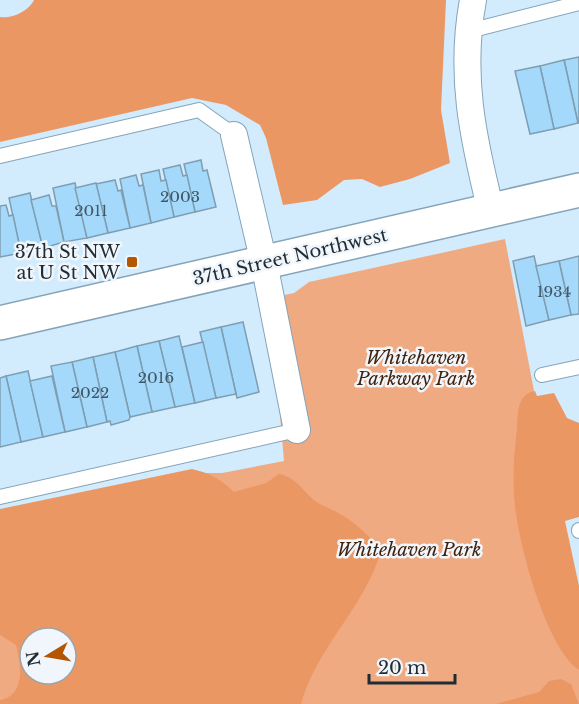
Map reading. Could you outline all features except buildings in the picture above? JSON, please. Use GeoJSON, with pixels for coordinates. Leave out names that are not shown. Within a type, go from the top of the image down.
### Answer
{"type":"FeatureCollection","features":[{"type":"Feature","properties":{"kind":"street"},"geometry":{"type":"LineString","coordinates":[[473,0],[467,51],[468,98],[491,211]]}},
{"type":"Feature","properties":{"kind":"street"},"geometry":{"type":"LineString","coordinates":[[234,135],[264,263],[297,430]]}},
{"type":"Feature","properties":{"kind":"street","name":"37th Street Northwest"},"geometry":{"type":"LineString","coordinates":[[0,323],[579,190]]}},
{"type":"Feature","properties":{"kind":"lane"},"geometry":{"type":"LineString","coordinates":[[469,31],[579,3]]}},
{"type":"Feature","properties":{"kind":"lane"},"geometry":{"type":"LineString","coordinates":[[0,156],[199,110],[234,135]]}},
{"type":"Feature","properties":{"kind":"lane"},"geometry":{"type":"LineString","coordinates":[[542,375],[579,367]]}},
{"type":"Feature","properties":{"kind":"lane"},"geometry":{"type":"LineString","coordinates":[[0,497],[297,430]]}},
{"type":"Feature","properties":{"kind":"green space","name":"Whitehaven Park"},"geometry":{"type":"Polygon","coordinates":[[[505,239],[579,626],[579,704],[0,704],[0,514],[174,473],[222,473],[284,461],[279,404],[261,300],[294,293],[309,282],[505,239]]]}},
{"type":"Feature","properties":{"kind":"shaded area"},"geometry":{"type":"Polygon","coordinates":[[[34,0],[446,0],[441,110],[450,163],[410,179],[380,187],[362,179],[344,180],[317,200],[283,205],[266,138],[260,125],[226,105],[192,98],[0,142],[0,17],[10,17],[20,13],[34,0]]]}},
{"type":"Feature","properties":{"kind":"shaded area"},"geometry":{"type":"Polygon","coordinates":[[[535,391],[537,396],[554,393],[567,418],[579,423],[579,517],[565,521],[579,586],[579,670],[567,658],[545,619],[528,569],[518,523],[514,496],[514,457],[518,410],[525,396],[535,391]]]}},
{"type":"Feature","properties":{"kind":"shaded area"},"geometry":{"type":"Polygon","coordinates":[[[192,469],[215,478],[234,492],[266,483],[279,474],[295,481],[315,501],[351,521],[368,535],[381,551],[364,591],[318,664],[301,704],[0,704],[0,700],[8,697],[18,686],[78,686],[78,626],[18,626],[18,656],[16,645],[0,635],[0,509],[192,469]]]}},
{"type":"Feature","properties":{"kind":"shaded area"},"geometry":{"type":"Polygon","coordinates":[[[561,679],[571,684],[579,704],[496,704],[539,692],[549,681],[561,679]]]}},
{"type":"Feature","properties":{"kind":"place","name":"37th St NW at U St NW"},"geometry":{"type":"Point","coordinates":[132,262]}},
{"type":"Feature","properties":{"kind":"park label","name":"Whitehaven Parkway Park"},"geometry":{"type":"Point","coordinates":[416,368]}}]}
